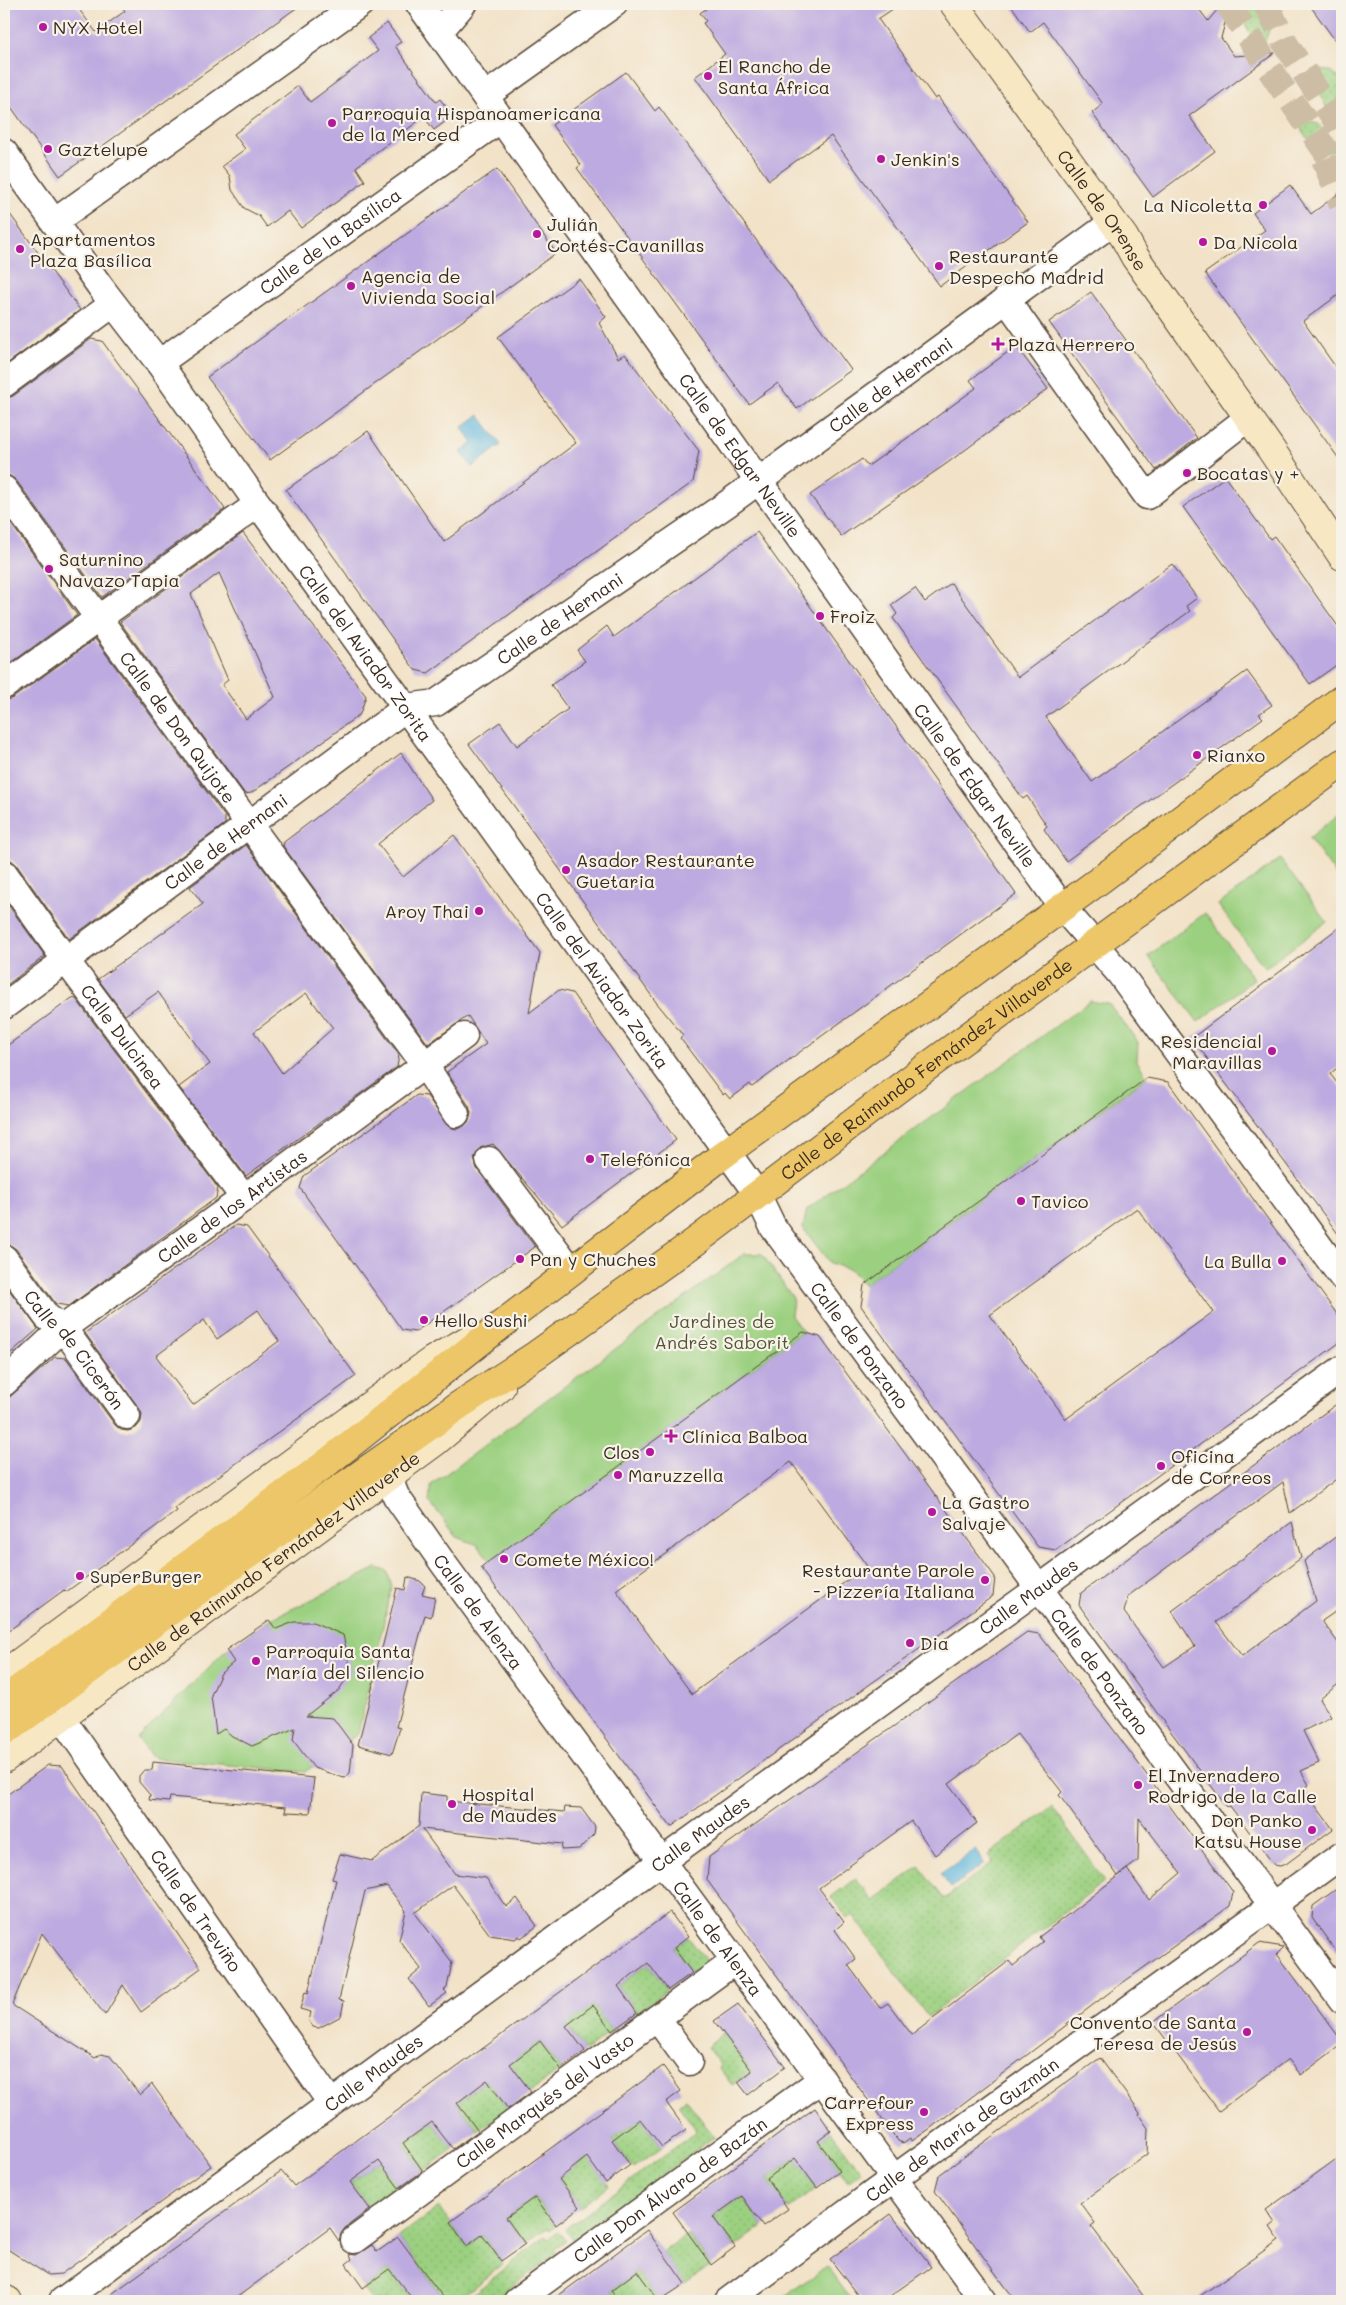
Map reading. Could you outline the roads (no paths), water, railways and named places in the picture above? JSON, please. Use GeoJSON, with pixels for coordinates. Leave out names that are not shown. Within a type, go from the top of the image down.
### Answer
{"type":"FeatureCollection","features":[{"type":"Feature","properties":{"kind":"main road"},"geometry":{"type":"LineString","coordinates":[[4,1700],[324,1465],[510,1318],[727,1152],[1342,699]]}},
{"type":"Feature","properties":{"kind":"main road","name":"Calle de Raimundo Fernández Villaverde"},"geometry":{"type":"LineString","coordinates":[[4,1732],[292,1523],[450,1411],[536,1355],[699,1239],[756,1194],[1095,943],[1342,763]]}},
{"type":"Feature","properties":{"kind":"street"},"geometry":{"type":"LineString","coordinates":[[54,222],[360,4]]}},
{"type":"Feature","properties":{"kind":"street","name":"Calle de Edgar Neville"},"geometry":{"type":"LineString","coordinates":[[419,4],[1062,907]]}},
{"type":"Feature","properties":{"kind":"street"},"geometry":{"type":"LineString","coordinates":[[439,32],[462,4]]}},
{"type":"Feature","properties":{"kind":"street"},"geometry":{"type":"LineString","coordinates":[[485,96],[614,4]]}},
{"type":"Feature","properties":{"kind":"street","name":"Calle de Orense"},"geometry":{"type":"LineString","coordinates":[[954,4],[1113,222],[1342,556]]}},
{"type":"Feature","properties":{"kind":"street","name":"Calle de la Basílica"},"geometry":{"type":"LineString","coordinates":[[159,363],[502,119]]}},
{"type":"Feature","properties":{"kind":"street","name":"Calle del Aviador Zorita"},"geometry":{"type":"LineString","coordinates":[[4,152],[113,304],[159,363],[258,504],[407,707],[727,1152]]}},
{"type":"Feature","properties":{"kind":"street","name":"Calle de Hernani"},"geometry":{"type":"LineString","coordinates":[[4,1006],[407,707],[436,703],[758,480],[1113,222]]}},
{"type":"Feature","properties":{"kind":"street"},"geometry":{"type":"LineString","coordinates":[[1006,299],[1147,496],[1248,418]]}},
{"type":"Feature","properties":{"kind":"street"},"geometry":{"type":"LineString","coordinates":[[4,384],[113,304]]}},
{"type":"Feature","properties":{"kind":"street","name":"Calle de Don Quijote"},"geometry":{"type":"LineString","coordinates":[[4,489],[425,1065],[456,1114]]}},
{"type":"Feature","properties":{"kind":"street"},"geometry":{"type":"LineString","coordinates":[[4,686],[258,504]]}},
{"type":"Feature","properties":{"kind":"street","name":"Calle Dulcinea"},"geometry":{"type":"LineString","coordinates":[[4,873],[66,960],[244,1198]]}},
{"type":"Feature","properties":{"kind":"street"},"geometry":{"type":"LineString","coordinates":[[1062,907],[1095,943],[1342,1277]]}},
{"type":"Feature","properties":{"kind":"street","name":"Calle de los Artistas"},"geometry":{"type":"LineString","coordinates":[[4,1383],[63,1328],[464,1036]]}},
{"type":"Feature","properties":{"kind":"street"},"geometry":{"type":"LineString","coordinates":[[727,1152],[756,1194]]}},
{"type":"Feature","properties":{"kind":"street"},"geometry":{"type":"LineString","coordinates":[[489,1160],[572,1271]]}},
{"type":"Feature","properties":{"kind":"street","name":"Calle de Ponzano"},"geometry":{"type":"LineString","coordinates":[[756,1194],[773,1227],[1342,2000]]}},
{"type":"Feature","properties":{"kind":"street","name":"Calle de Cicerón"},"geometry":{"type":"LineString","coordinates":[[4,1258],[47,1317],[63,1328],[127,1416]]}},
{"type":"Feature","properties":{"kind":"street"},"geometry":{"type":"LineString","coordinates":[[4,1674],[418,1371],[448,1351],[510,1318]]}},
{"type":"Feature","properties":{"kind":"street","name":"Calle de Raimundo Fernández Villaverde"},"geometry":{"type":"LineString","coordinates":[[4,1759],[460,1424],[536,1355]]}},
{"type":"Feature","properties":{"kind":"street","name":"Calle Maudes"},"geometry":{"type":"LineString","coordinates":[[62,2301],[662,1861],[1342,1369]]}},
{"type":"Feature","properties":{"kind":"street","name":"Calle de Alenza"},"geometry":{"type":"LineString","coordinates":[[393,1474],[393,1488],[399,1501],[984,2301]]}},
{"type":"Feature","properties":{"kind":"street","name":"Calle de Treviño"},"geometry":{"type":"LineString","coordinates":[[61,1717],[331,2103]]}},
{"type":"Feature","properties":{"kind":"street","name":"Calle de María de Guzmán"},"geometry":{"type":"LineString","coordinates":[[728,2301],[894,2178],[1342,1855]]}},
{"type":"Feature","properties":{"kind":"street","name":"Calle Marqués del Vasto"},"geometry":{"type":"LineString","coordinates":[[354,2240],[735,1961]]}},
{"type":"Feature","properties":{"kind":"street"},"geometry":{"type":"LineString","coordinates":[[657,2018],[696,2070]]}},
{"type":"Feature","properties":{"kind":"street","name":"Calle Don Álvaro de Bazán"},"geometry":{"type":"LineString","coordinates":[[517,2301],[822,2079]]}},
{"type":"Feature","properties":{"kind":"street"},"geometry":{"type":"LineString","coordinates":[[4,2299],[8,2301]]}},
{"type":"Feature","properties":{"kind":"water"},"geometry":{"type":"Polygon","coordinates":[[[479,415],[501,445],[472,467],[461,452],[473,443],[462,428],[479,415]]]}},
{"type":"Feature","properties":{"kind":"water"},"geometry":{"type":"Polygon","coordinates":[[[975,1850],[984,1863],[951,1888],[940,1874],[975,1850]]]}},
{"type":"Feature","properties":{"kind":"tunnel"},"geometry":{"type":"LineString","coordinates":[[1228,4],[1274,76],[1342,175]]}},
{"type":"Feature","properties":{"kind":"tunnel"},"geometry":{"type":"LineString","coordinates":[[1266,4],[1285,43],[1342,130]]}},
{"type":"Feature","properties":{"kind":"tunnel"},"geometry":{"type":"LineString","coordinates":[[1324,159],[1342,204]]}},
{"type":"Feature","properties":{"kind":"place","name":"NYX Hotel"},"geometry":{"type":"Point","coordinates":[43,27]}},
{"type":"Feature","properties":{"kind":"place","name":"El Rancho de Santa África"},"geometry":{"type":"Point","coordinates":[708,76]}},
{"type":"Feature","properties":{"kind":"place","name":"Parroquia Hispanoamericana de la Merced"},"geometry":{"type":"Point","coordinates":[332,123]}},
{"type":"Feature","properties":{"kind":"place","name":"Gaztelupe"},"geometry":{"type":"Point","coordinates":[48,149]}},
{"type":"Feature","properties":{"kind":"place","name":"Jenkin's"},"geometry":{"type":"Point","coordinates":[881,159]}},
{"type":"Feature","properties":{"kind":"place","name":"La Nicoletta"},"geometry":{"type":"Point","coordinates":[1263,205]}},
{"type":"Feature","properties":{"kind":"place","name":"Julián Cortés-Cavanillas"},"geometry":{"type":"Point","coordinates":[537,234]}},
{"type":"Feature","properties":{"kind":"place","name":"Da Nicola"},"geometry":{"type":"Point","coordinates":[1203,242]}},
{"type":"Feature","properties":{"kind":"place","name":"Apartamentos Plaza Basílica"},"geometry":{"type":"Point","coordinates":[20,249]}},
{"type":"Feature","properties":{"kind":"place","name":"Restaurante Despecho Madrid"},"geometry":{"type":"Point","coordinates":[939,266]}},
{"type":"Feature","properties":{"kind":"place","name":"Agencia de Vivienda Social"},"geometry":{"type":"Point","coordinates":[351,286]}},
{"type":"Feature","properties":{"kind":"place","name":"Plaza Herrero"},"geometry":{"type":"Point","coordinates":[998,344]}},
{"type":"Feature","properties":{"kind":"place","name":"Bocatas y +"},"geometry":{"type":"Point","coordinates":[1187,473]}},
{"type":"Feature","properties":{"kind":"place","name":"Saturnino Navazo Tapia"},"geometry":{"type":"Point","coordinates":[49,569]}},
{"type":"Feature","properties":{"kind":"place","name":"Froiz"},"geometry":{"type":"Point","coordinates":[820,616]}},
{"type":"Feature","properties":{"kind":"place","name":"Rianxo"},"geometry":{"type":"Point","coordinates":[1197,755]}},
{"type":"Feature","properties":{"kind":"place","name":"Asador Restaurante Guetaria"},"geometry":{"type":"Point","coordinates":[566,870]}},
{"type":"Feature","properties":{"kind":"place","name":"Aroy Thai"},"geometry":{"type":"Point","coordinates":[479,911]}},
{"type":"Feature","properties":{"kind":"place","name":"Residencial Maravillas"},"geometry":{"type":"Point","coordinates":[1272,1051]}},
{"type":"Feature","properties":{"kind":"place","name":"Telefónica"},"geometry":{"type":"Point","coordinates":[590,1159]}},
{"type":"Feature","properties":{"kind":"place","name":"Tavico"},"geometry":{"type":"Point","coordinates":[1021,1201]}},
{"type":"Feature","properties":{"kind":"place","name":"Pan y Chuches"},"geometry":{"type":"Point","coordinates":[520,1259]}},
{"type":"Feature","properties":{"kind":"place","name":"La Bulla"},"geometry":{"type":"Point","coordinates":[1282,1261]}},
{"type":"Feature","properties":{"kind":"place","name":"Hello Sushi"},"geometry":{"type":"Point","coordinates":[424,1320]}},
{"type":"Feature","properties":{"kind":"place","name":"Clínica Balboa"},"geometry":{"type":"Point","coordinates":[671,1436]}},
{"type":"Feature","properties":{"kind":"place","name":"Clos"},"geometry":{"type":"Point","coordinates":[650,1452]}},
{"type":"Feature","properties":{"kind":"place","name":"Oficina de Correos"},"geometry":{"type":"Point","coordinates":[1161,1466]}},
{"type":"Feature","properties":{"kind":"place","name":"Maruzzella"},"geometry":{"type":"Point","coordinates":[618,1475]}},
{"type":"Feature","properties":{"kind":"place","name":"La Gastro Salvaje"},"geometry":{"type":"Point","coordinates":[932,1512]}},
{"type":"Feature","properties":{"kind":"place","name":"Comete México!"},"geometry":{"type":"Point","coordinates":[504,1559]}},
{"type":"Feature","properties":{"kind":"place","name":"SuperBurger"},"geometry":{"type":"Point","coordinates":[80,1576]}},
{"type":"Feature","properties":{"kind":"place","name":"Restaurante Parole - Pizzería Italiana"},"geometry":{"type":"Point","coordinates":[985,1580]}},
{"type":"Feature","properties":{"kind":"place","name":"Dia"},"geometry":{"type":"Point","coordinates":[910,1643]}},
{"type":"Feature","properties":{"kind":"place","name":"Parroquia Santa María del Silencio"},"geometry":{"type":"Point","coordinates":[256,1661]}},
{"type":"Feature","properties":{"kind":"place","name":"El Invernadero Rodrigo de la Calle"},"geometry":{"type":"Point","coordinates":[1138,1785]}},
{"type":"Feature","properties":{"kind":"place","name":"Hospital de Maudes"},"geometry":{"type":"Point","coordinates":[452,1804]}},
{"type":"Feature","properties":{"kind":"place","name":"Don Panko Katsu House"},"geometry":{"type":"Point","coordinates":[1312,1830]}},
{"type":"Feature","properties":{"kind":"place","name":"Convento de Santa Teresa de Jesús"},"geometry":{"type":"Point","coordinates":[1247,2032]}},
{"type":"Feature","properties":{"kind":"place","name":"Carrefour Express"},"geometry":{"type":"Point","coordinates":[924,2112]}},
{"type":"Feature","properties":{"kind":"park label","name":"Jardines de Andrés Saborit"},"geometry":{"type":"Point","coordinates":[722,1331]}}]}
